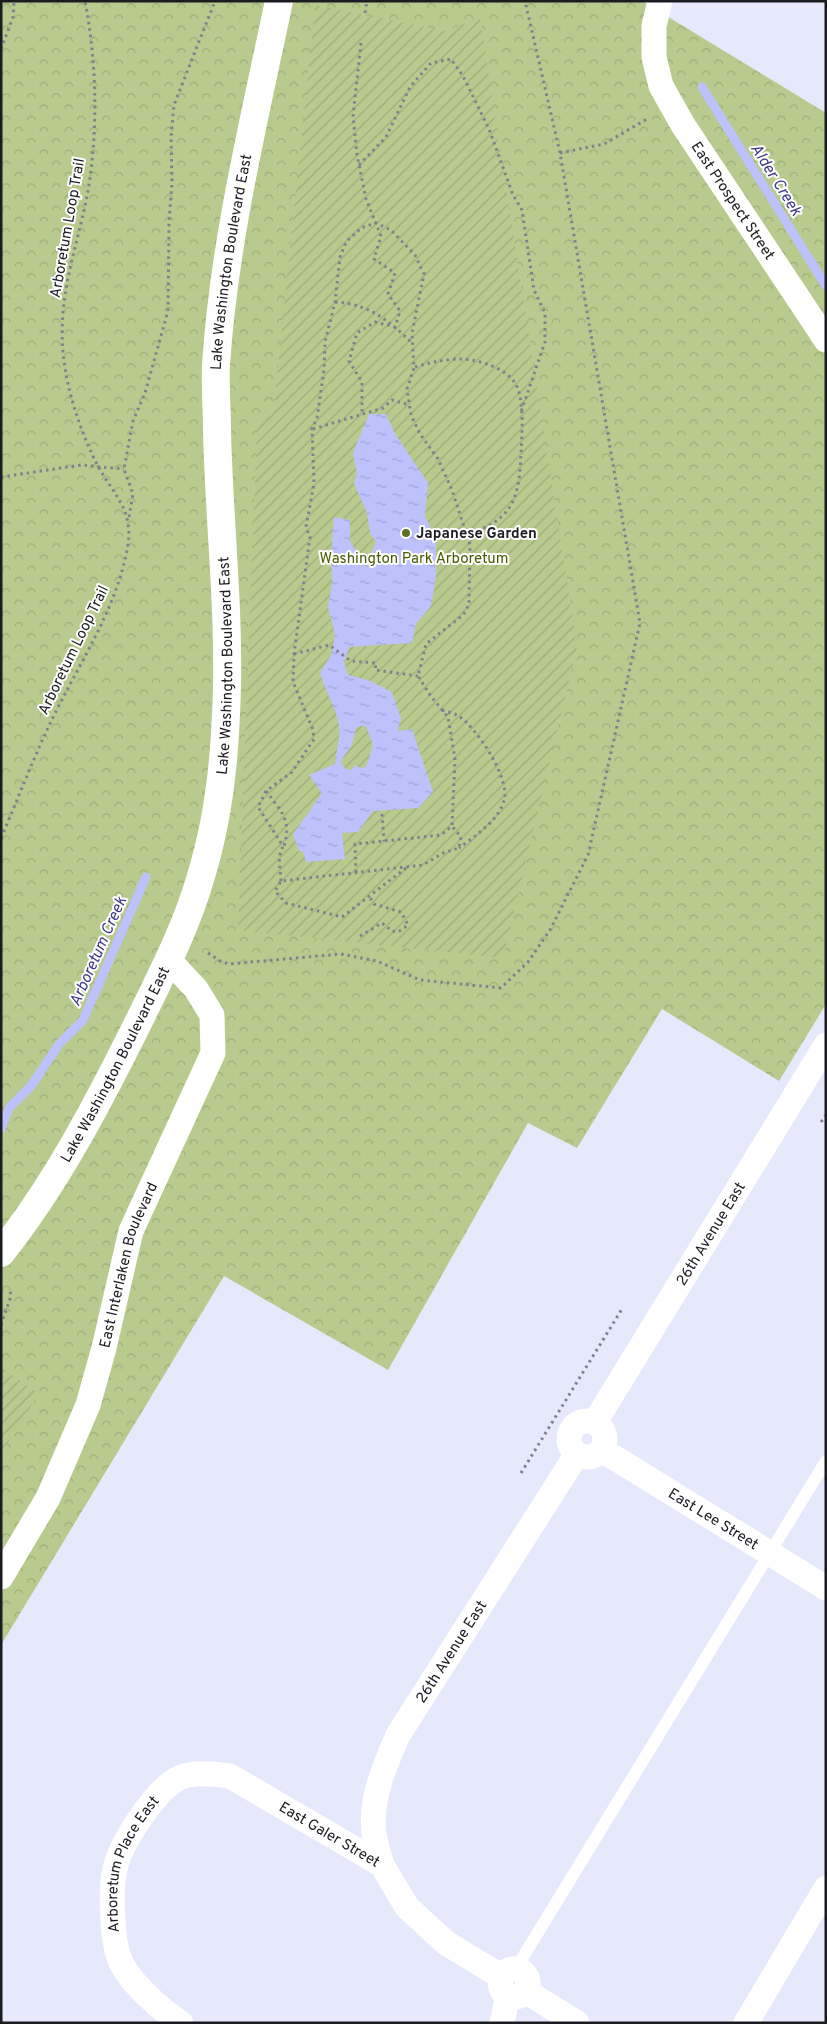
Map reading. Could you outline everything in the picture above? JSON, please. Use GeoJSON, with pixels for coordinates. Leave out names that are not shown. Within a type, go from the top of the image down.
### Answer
{"type":"FeatureCollection","features":[{"type":"Feature","properties":{"kind":"main road","name":"Lake Washington Boulevard East"},"geometry":{"type":"LineString","coordinates":[[1,1253],[21,1228],[74,1143],[116,1068],[169,960],[201,878],[220,784],[226,713],[226,640],[216,368],[222,300],[232,231],[279,1]]}},
{"type":"Feature","properties":{"kind":"street","name":"East Prospect Street"},"geometry":{"type":"LineString","coordinates":[[660,1],[654,26],[654,57],[661,86],[683,125],[826,340]]}},
{"type":"Feature","properties":{"kind":"street","name":"East Interlaken Boulevard"},"geometry":{"type":"LineString","coordinates":[[1,1577],[48,1498],[88,1405],[104,1348],[131,1231],[213,1052],[212,1015],[196,990],[169,960]]}},
{"type":"Feature","properties":{"kind":"street","name":"26th Avenue East"},"geometry":{"type":"LineString","coordinates":[[596,1422],[826,1045]]}},
{"type":"Feature","properties":{"kind":"street"},"geometry":{"type":"LineString","coordinates":[[581,1421],[596,1422],[605,1433],[606,1439],[602,1450],[592,1456],[585,1457],[577,1454],[570,1447],[568,1441],[571,1429],[581,1421]]}},
{"type":"Feature","properties":{"kind":"street","name":"East Lee Street"},"geometry":{"type":"LineString","coordinates":[[602,1450],[826,1588]]}},
{"type":"Feature","properties":{"kind":"street","name":"26th Avenue East"},"geometry":{"type":"LineString","coordinates":[[382,1865],[374,1831],[376,1804],[380,1777],[398,1735],[577,1454]]}},
{"type":"Feature","properties":{"kind":"street","name":"East Galer Street"},"geometry":{"type":"LineString","coordinates":[[178,1778],[206,1774],[230,1776],[382,1865],[407,1907],[446,1942],[577,2023]]}},
{"type":"Feature","properties":{"kind":"street","name":"Arboretum Place East"},"geometry":{"type":"LineString","coordinates":[[178,1778],[158,1794],[138,1820],[115,1868],[113,1910],[116,1948],[120,1962],[140,1988],[181,2023]]}},
{"type":"Feature","properties":{"kind":"street"},"geometry":{"type":"LineString","coordinates":[[746,2023],[826,1888]]}},
{"type":"Feature","properties":{"kind":"street"},"geometry":{"type":"LineString","coordinates":[[502,2023],[512,1983]]}},
{"type":"Feature","properties":{"kind":"lane"},"geometry":{"type":"LineString","coordinates":[[512,1983],[768,1552],[826,1461]]}},
{"type":"Feature","properties":{"kind":"path"},"geometry":{"type":"LineString","coordinates":[[1,49],[13,17],[14,1]]}},
{"type":"Feature","properties":{"kind":"path","name":"Arboretum Loop Trail"},"geometry":{"type":"LineString","coordinates":[[1,838],[48,728],[99,629],[115,591],[128,549],[129,519],[119,497],[98,465],[69,394],[63,359],[63,317],[67,276],[90,178],[94,107],[94,58],[85,1]]}},
{"type":"Feature","properties":{"kind":"path"},"geometry":{"type":"LineString","coordinates":[[129,519],[132,494],[124,468],[133,422],[145,393],[168,311],[169,222],[174,105],[215,1]]}},
{"type":"Feature","properties":{"kind":"path"},"geometry":{"type":"LineString","coordinates":[[365,13],[367,1]]}},
{"type":"Feature","properties":{"kind":"path"},"geometry":{"type":"LineString","coordinates":[[208,953],[220,961],[229,964],[341,954],[377,961],[420,980],[501,988],[528,962],[550,930],[588,855],[640,623],[560,153],[525,1]]}},
{"type":"Feature","properties":{"kind":"path"},"geometry":{"type":"LineString","coordinates":[[361,43],[354,116],[359,165],[366,199],[381,236],[374,260],[394,273],[388,294],[400,311],[395,327]]}},
{"type":"Feature","properties":{"kind":"path"},"geometry":{"type":"LineString","coordinates":[[359,165],[386,137],[410,87],[431,63],[451,59],[463,76],[489,129],[513,195],[522,210],[534,290],[545,312],[545,342],[521,412]]}},
{"type":"Feature","properties":{"kind":"path"},"geometry":{"type":"LineString","coordinates":[[560,153],[604,144],[649,118],[667,96]]}},
{"type":"Feature","properties":{"kind":"path"},"geometry":{"type":"LineString","coordinates":[[283,846],[258,807],[266,791],[292,772],[314,739],[313,730],[293,682],[294,654],[310,537],[306,527],[314,484],[312,429],[317,418],[324,370],[324,342],[335,302],[340,257],[346,242],[361,228],[376,223],[391,230],[415,255],[424,274],[412,333],[414,368],[407,389],[411,415],[420,434],[438,459],[452,490],[470,545],[469,605],[463,615],[426,644],[418,676]]}},
{"type":"Feature","properties":{"kind":"path"},"geometry":{"type":"LineString","coordinates":[[335,302],[353,303],[373,311],[395,327],[412,344]]}},
{"type":"Feature","properties":{"kind":"path"},"geometry":{"type":"LineString","coordinates":[[362,415],[362,382],[349,361],[357,333],[375,322],[395,327]]}},
{"type":"Feature","properties":{"kind":"path"},"geometry":{"type":"LineString","coordinates":[[414,368],[438,361],[458,358],[481,362],[504,371],[518,387],[521,412],[520,473],[515,499],[502,517],[487,526],[467,534]]}},
{"type":"Feature","properties":{"kind":"path"},"geometry":{"type":"LineString","coordinates":[[312,429],[383,408],[392,400],[410,405]]}},
{"type":"Feature","properties":{"kind":"path"},"geometry":{"type":"LineString","coordinates":[[1,477],[81,465],[124,468]]}},
{"type":"Feature","properties":{"kind":"path"},"geometry":{"type":"LineString","coordinates":[[294,654],[329,645],[351,661],[376,663],[375,670],[418,676],[448,718],[455,759],[452,826],[461,837],[459,848]]}},
{"type":"Feature","properties":{"kind":"path"},"geometry":{"type":"LineString","coordinates":[[281,881],[356,874],[422,865],[443,853],[459,848],[496,817],[504,801],[506,785],[483,743],[458,716],[442,710]]}},
{"type":"Feature","properties":{"kind":"path"},"geometry":{"type":"LineString","coordinates":[[266,791],[284,815],[288,831],[279,857],[281,881],[275,891],[286,903],[342,917],[406,868]]}},
{"type":"Feature","properties":{"kind":"path"},"geometry":{"type":"LineString","coordinates":[[382,814],[384,841]]}},
{"type":"Feature","properties":{"kind":"path"},"geometry":{"type":"LineString","coordinates":[[356,874],[355,844],[441,836],[452,826]]}},
{"type":"Feature","properties":{"kind":"path"},"geometry":{"type":"LineString","coordinates":[[360,936],[382,923],[392,931],[398,932],[408,925],[401,912],[374,904],[369,896]]}},
{"type":"Feature","properties":{"kind":"path"},"geometry":{"type":"LineString","coordinates":[[821,1122],[826,1115]]}},
{"type":"Feature","properties":{"kind":"path"},"geometry":{"type":"LineString","coordinates":[[1,1325],[11,1296],[10,1290]]}},
{"type":"Feature","properties":{"kind":"path"},"geometry":{"type":"LineString","coordinates":[[521,1473],[622,1309]]}},
{"type":"Feature","properties":{"kind":"green space","name":"Washington Park Arboretum"},"geometry":{"type":"Polygon","coordinates":[[[1,1],[642,1],[826,113],[826,1004],[779,1081],[662,1009],[577,1148],[528,1123],[388,1370],[224,1276],[1,1645],[1,1]]]}},
{"type":"Feature","properties":{"kind":"green space","name":"Japanese Garden"},"geometry":{"type":"Polygon","coordinates":[[[315,5],[445,31],[480,18],[577,647],[503,958],[238,930],[257,424],[273,414],[315,5]]]}},
{"type":"Feature","properties":{"kind":"green space"},"geometry":{"type":"Polygon","coordinates":[[[1,1367],[39,1394],[1,1453],[1,1367]]]}},
{"type":"Feature","properties":{"kind":"water"},"geometry":{"type":"Polygon","coordinates":[[[369,414],[386,414],[395,434],[428,483],[425,516],[436,539],[436,576],[431,606],[416,624],[412,643],[349,647],[344,662],[348,675],[368,680],[392,692],[401,718],[398,731],[412,729],[433,792],[418,808],[373,811],[358,832],[342,833],[345,859],[306,862],[303,852],[299,851],[293,834],[322,793],[309,775],[335,764],[339,735],[338,719],[320,673],[331,655],[335,635],[328,607],[332,582],[331,555],[334,517],[350,520],[350,541],[365,567],[376,542],[370,533],[367,513],[354,483],[357,474],[353,453],[369,414]],[[366,726],[356,728],[352,744],[341,764],[346,769],[351,770],[355,765],[360,768],[366,767],[373,745],[366,726]]]}},
{"type":"Feature","properties":{"kind":"waterway","name":"Alder Creek"},"geometry":{"type":"LineString","coordinates":[[702,87],[826,286]]}},
{"type":"Feature","properties":{"kind":"waterway","name":"Arboretum Creek"},"geometry":{"type":"LineString","coordinates":[[1,1129],[9,1108],[31,1086],[59,1044],[83,1020],[146,877]]}},
{"type":"Feature","properties":{"kind":"place","name":"Japanese Garden"},"geometry":{"type":"Point","coordinates":[406,533]}}]}
